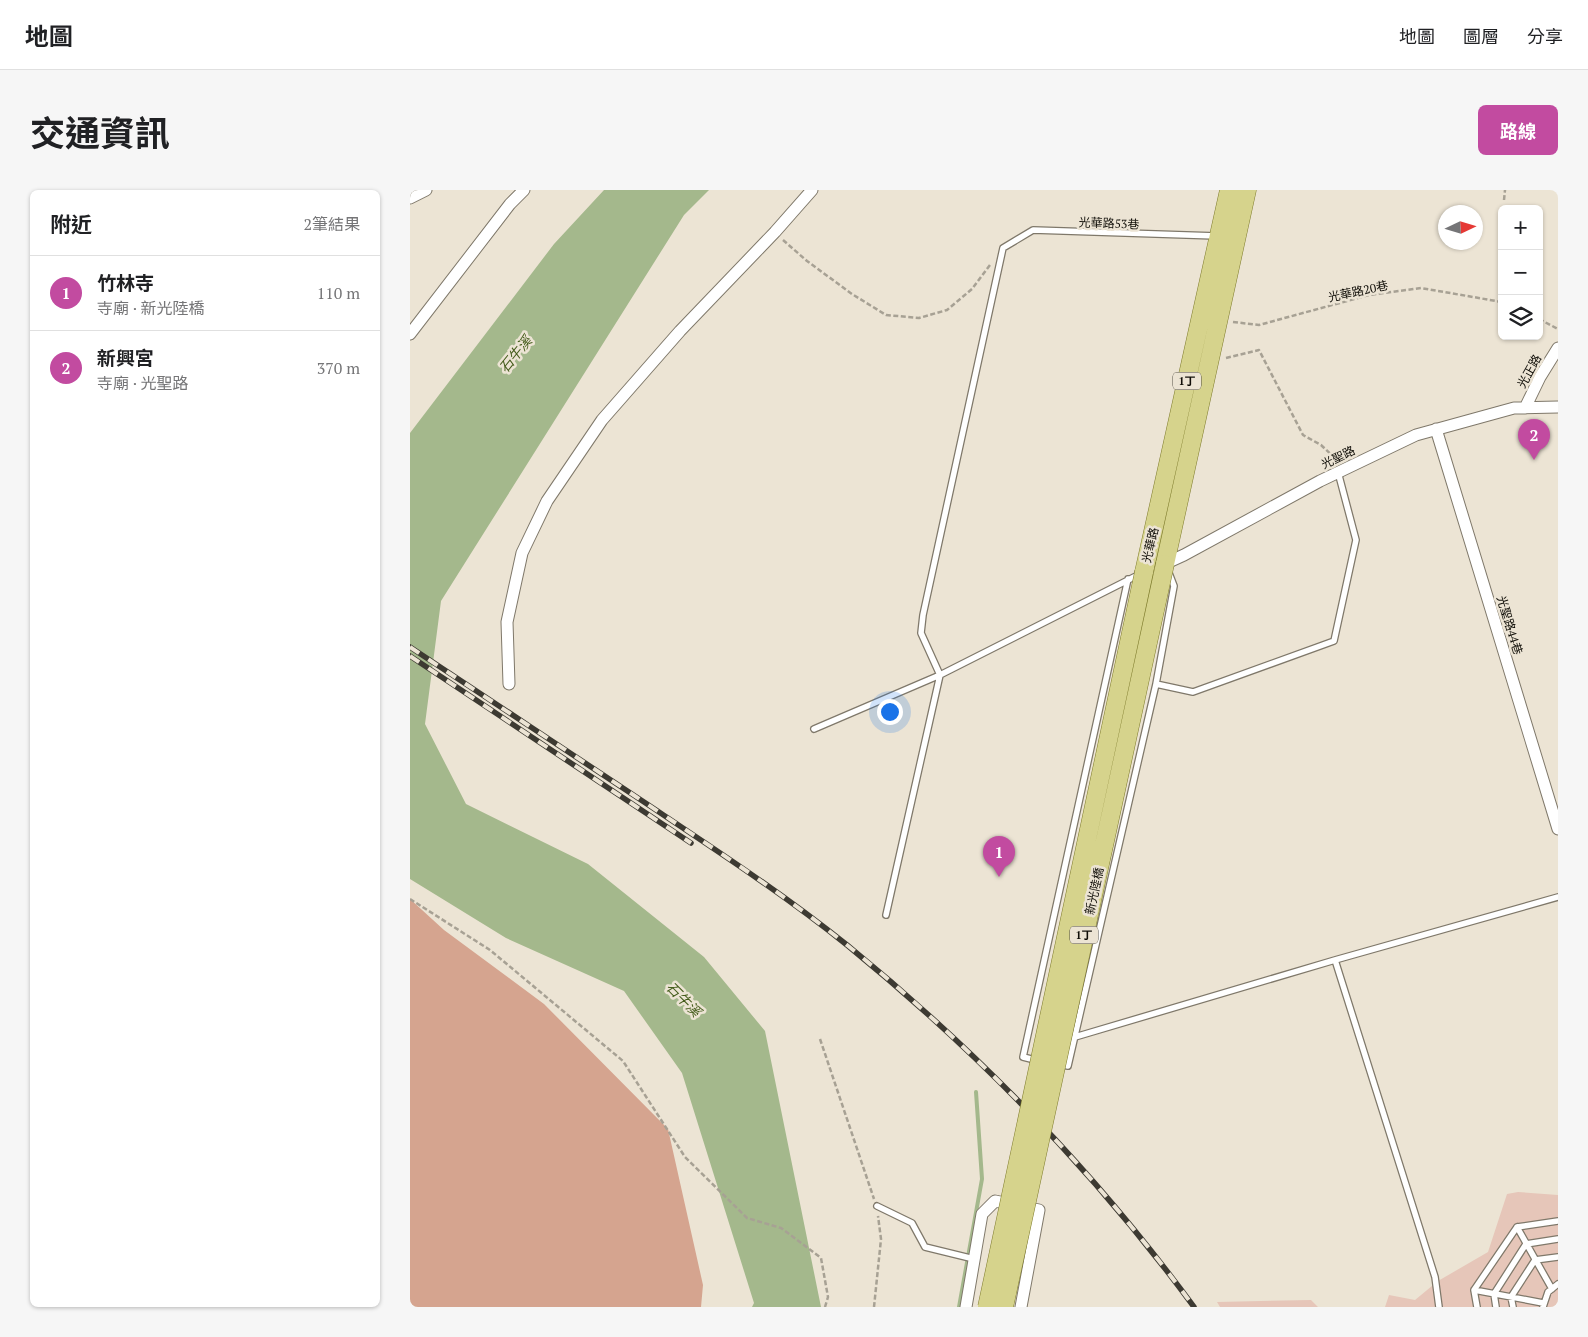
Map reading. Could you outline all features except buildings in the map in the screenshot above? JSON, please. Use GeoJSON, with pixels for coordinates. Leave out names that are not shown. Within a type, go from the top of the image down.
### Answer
{"type":"FeatureCollection","features":[{"type":"Feature","properties":{"kind":"main road","name":"光華路"},"geometry":{"type":"LineString","coordinates":[[1136,576],[1220,236],[1229,190]]}},
{"type":"Feature","properties":{"kind":"main road","name":"光華路"},"geometry":{"type":"LineString","coordinates":[[1165,564],[1247,190]]}},
{"type":"Feature","properties":{"kind":"main road"},"geometry":{"type":"LineString","coordinates":[[1209,280],[1227,283]]}},
{"type":"Feature","properties":{"kind":"main road","name":"新光陸橋"},"geometry":{"type":"LineString","coordinates":[[1004,1307],[1165,564]]}},
{"type":"Feature","properties":{"kind":"main road","name":"新光陸橋"},"geometry":{"type":"LineString","coordinates":[[987,1307],[1136,576]]}},
{"type":"Feature","properties":{"kind":"street"},"geometry":{"type":"LineString","coordinates":[[410,198],[426,190]]}},
{"type":"Feature","properties":{"kind":"street"},"geometry":{"type":"LineString","coordinates":[[410,334],[510,204],[524,190]]}},
{"type":"Feature","properties":{"kind":"street"},"geometry":{"type":"LineString","coordinates":[[508,684],[507,622],[522,553],[547,501],[602,420],[680,331],[775,232],[812,190]]}},
{"type":"Feature","properties":{"kind":"street","name":"光正路"},"geometry":{"type":"LineString","coordinates":[[1525,408],[1540,377],[1558,348]]}},
{"type":"Feature","properties":{"kind":"street","name":"光聖路"},"geometry":{"type":"LineString","coordinates":[[1136,576],[1165,564],[1341,470],[1416,435],[1514,408],[1558,408]]}},
{"type":"Feature","properties":{"kind":"street","name":"光聖路44巷"},"geometry":{"type":"LineString","coordinates":[[1436,429],[1558,829]]}},
{"type":"Feature","properties":{"kind":"street"},"geometry":{"type":"LineString","coordinates":[[966,1307],[982,1214],[995,1201],[1039,1210],[1021,1307]]}},
{"type":"Feature","properties":{"kind":"lane","name":"光華路53巷"},"geometry":{"type":"LineString","coordinates":[[1002,248],[1033,230],[1220,236]]}},
{"type":"Feature","properties":{"kind":"lane"},"geometry":{"type":"LineString","coordinates":[[886,914],[940,675],[920,633],[1002,248]]}},
{"type":"Feature","properties":{"kind":"lane"},"geometry":{"type":"LineString","coordinates":[[1156,684],[1193,692],[1334,641],[1356,540],[1341,470]]}},
{"type":"Feature","properties":{"kind":"lane"},"geometry":{"type":"LineString","coordinates":[[1136,576],[1023,1057],[1068,1066],[1156,684],[1174,586],[1165,564]]}},
{"type":"Feature","properties":{"kind":"lane"},"geometry":{"type":"LineString","coordinates":[[814,729],[940,675],[1136,576]]}},
{"type":"Feature","properties":{"kind":"lane"},"geometry":{"type":"LineString","coordinates":[[1075,1037],[1335,960],[1558,897]]}},
{"type":"Feature","properties":{"kind":"lane"},"geometry":{"type":"LineString","coordinates":[[1335,960],[1435,1277],[1440,1307]]}},
{"type":"Feature","properties":{"kind":"lane"},"geometry":{"type":"LineString","coordinates":[[877,1206],[912,1223],[925,1247],[974,1259]]}},
{"type":"Feature","properties":{"kind":"lane"},"geometry":{"type":"LineString","coordinates":[[1477,1307],[1474,1290],[1517,1227],[1558,1221]]}},
{"type":"Feature","properties":{"kind":"lane"},"geometry":{"type":"LineString","coordinates":[[1517,1227],[1552,1289]]}},
{"type":"Feature","properties":{"kind":"lane"},"geometry":{"type":"LineString","coordinates":[[1496,1307],[1494,1294],[1526,1244],[1558,1239]]}},
{"type":"Feature","properties":{"kind":"lane"},"geometry":{"type":"LineString","coordinates":[[1535,1260],[1558,1257]]}},
{"type":"Feature","properties":{"kind":"lane"},"geometry":{"type":"LineString","coordinates":[[1513,1307],[1512,1297],[1535,1260]]}},
{"type":"Feature","properties":{"kind":"lane"},"geometry":{"type":"LineString","coordinates":[[1474,1290],[1543,1305],[1548,1292],[1558,1284]]}},
{"type":"Feature","properties":{"kind":"path"},"geometry":{"type":"LineString","coordinates":[[1504,200],[1506,190]]}},
{"type":"Feature","properties":{"kind":"path"},"geometry":{"type":"LineString","coordinates":[[775,232],[806,261],[852,294],[886,314],[919,318],[947,310],[972,289],[1002,248]]}},
{"type":"Feature","properties":{"kind":"path","name":"光華路20巷"},"geometry":{"type":"LineString","coordinates":[[1219,321],[1259,325],[1369,295],[1421,288],[1498,301]]}},
{"type":"Feature","properties":{"kind":"path"},"geometry":{"type":"LineString","coordinates":[[1543,321],[1558,329]]}},
{"type":"Feature","properties":{"kind":"path"},"geometry":{"type":"LineString","coordinates":[[1210,361],[1259,350],[1303,434],[1321,445],[1341,470]]}},
{"type":"Feature","properties":{"kind":"path"},"geometry":{"type":"LineString","coordinates":[[410,899],[490,950],[623,1060],[685,1157],[747,1218],[781,1228],[821,1258],[828,1297],[825,1307]]}},
{"type":"Feature","properties":{"kind":"path"},"geometry":{"type":"LineString","coordinates":[[820,1039],[877,1206],[880,1239],[874,1307]]}},
{"type":"Feature","properties":{"kind":"shaded area"},"geometry":{"type":"Polygon","coordinates":[[[410,899],[444,930],[544,1004],[668,1129],[703,1285],[701,1307],[410,1307],[410,899]]]}},
{"type":"Feature","properties":{"kind":"shaded area"},"geometry":{"type":"Polygon","coordinates":[[[1518,1192],[1558,1195],[1558,1307],[1385,1307],[1389,1295],[1415,1300],[1438,1281],[1488,1252],[1507,1194],[1518,1192]]]}},
{"type":"Feature","properties":{"kind":"shaded area"},"geometry":{"type":"Polygon","coordinates":[[[1311,1300],[1318,1307],[1220,1307],[1217,1302],[1311,1300]]]}},
{"type":"Feature","properties":{"kind":"water","name":"石牛溪"},"geometry":{"type":"Polygon","coordinates":[[[604,190],[709,190],[684,215],[441,601],[425,724],[466,804],[588,864],[704,957],[765,1031],[821,1307],[752,1307],[754,1303],[682,1073],[624,991],[506,938],[410,879],[410,433],[554,244],[604,190]]]}},
{"type":"Feature","properties":{"kind":"waterway"},"geometry":{"type":"LineString","coordinates":[[959,1307],[982,1179],[976,1092]]}},
{"type":"Feature","properties":{"kind":"railway"},"geometry":{"type":"LineString","coordinates":[[410,647],[747,871],[798,907],[895,985],[988,1071],[1075,1161],[1156,1257],[1194,1307]]}},
{"type":"Feature","properties":{"kind":"railway"},"geometry":{"type":"LineString","coordinates":[[410,656],[691,843]]}},
{"type":"Feature","properties":{"kind":"place","name":"新興宮"},"geometry":{"type":"Point","coordinates":[1534,460]}},
{"type":"Feature","properties":{"kind":"place","name":"竹林寺"},"geometry":{"type":"Point","coordinates":[999,877]}}]}
